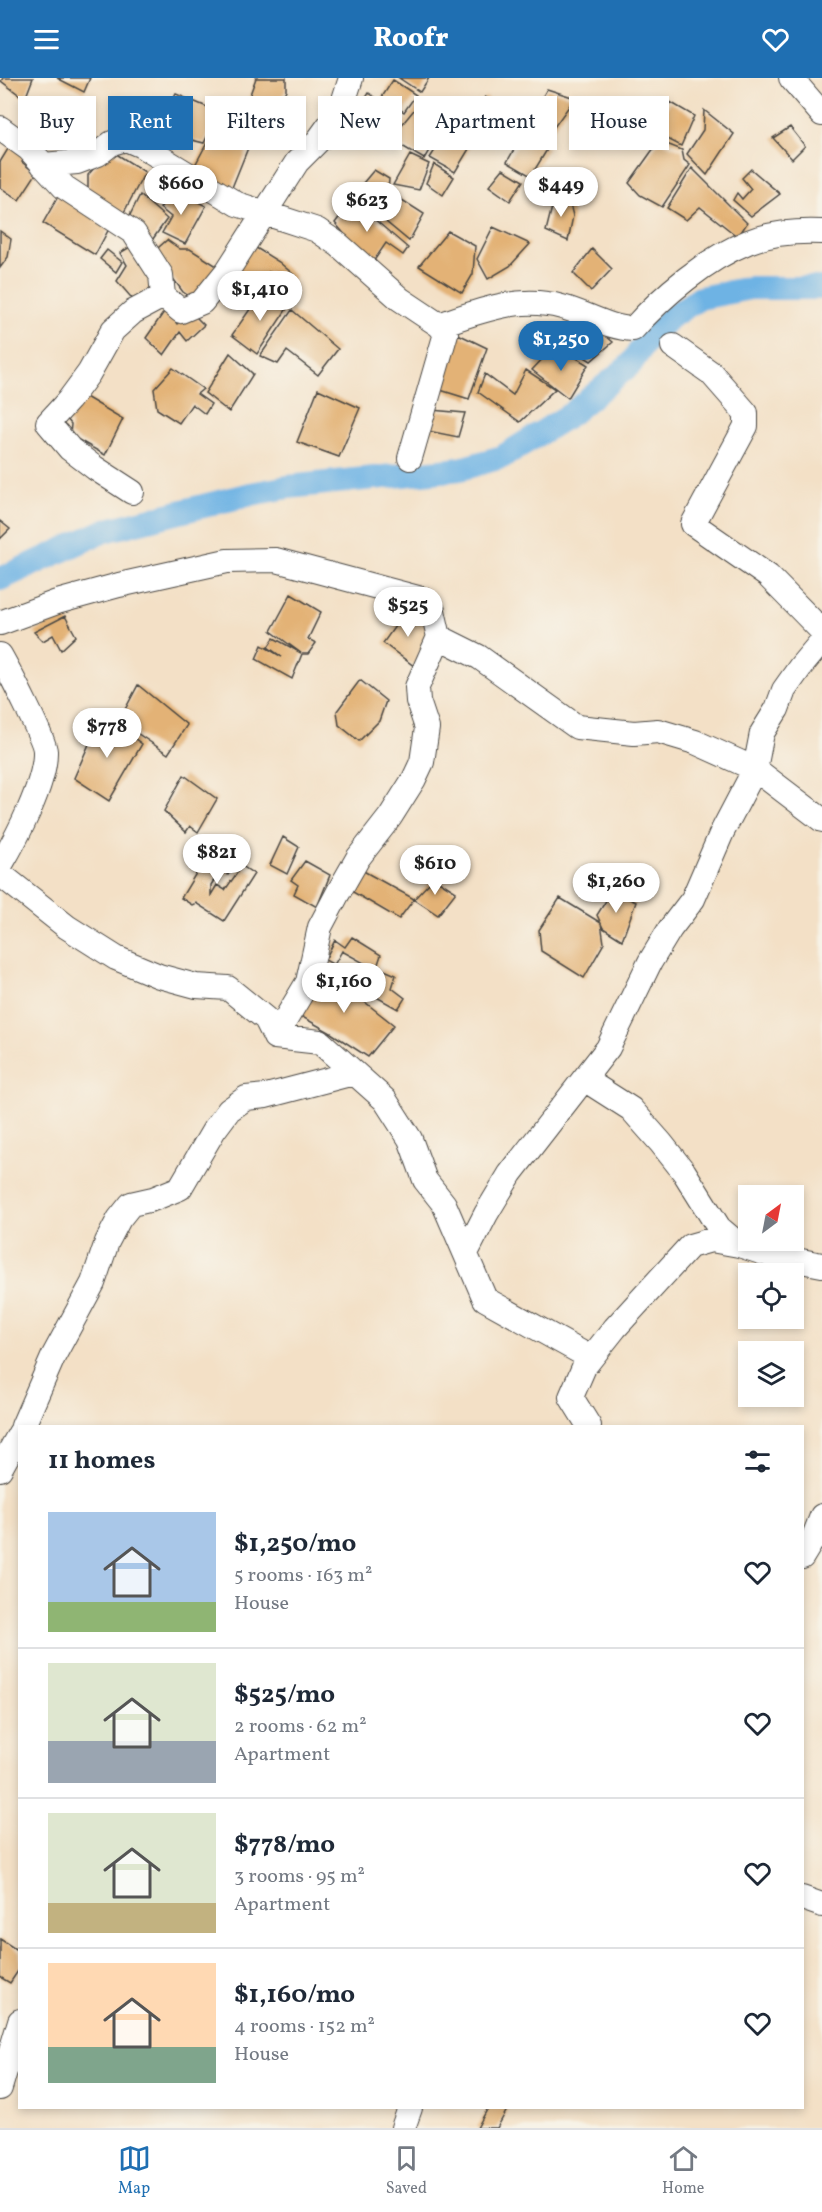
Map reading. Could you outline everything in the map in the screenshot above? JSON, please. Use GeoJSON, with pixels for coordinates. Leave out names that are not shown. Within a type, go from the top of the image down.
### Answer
{"type":"FeatureCollection","features":[{"type":"Feature","properties":{"kind":"street"},"geometry":{"type":"LineString","coordinates":[[0,128],[29,149],[64,187],[134,233],[161,275],[163,296],[181,311],[202,302],[228,270],[297,162],[317,142],[341,110],[351,78]]}},
{"type":"Feature","properties":{"kind":"street"},"geometry":{"type":"LineString","coordinates":[[791,78],[822,114]]}},
{"type":"Feature","properties":{"kind":"street"},"geometry":{"type":"LineString","coordinates":[[43,165],[77,162],[98,154],[112,143],[126,139],[140,145],[237,204],[317,230],[339,245],[399,299],[439,325],[446,333],[410,458]]}},
{"type":"Feature","properties":{"kind":"street"},"geometry":{"type":"LineString","coordinates":[[439,325],[496,305],[516,303],[560,306],[620,328],[633,329],[650,309],[713,260],[749,241],[795,231],[822,232]]}},
{"type":"Feature","properties":{"kind":"street"},"geometry":{"type":"LineString","coordinates":[[132,492],[70,449],[48,423],[89,373],[113,330],[133,312],[163,296]]}},
{"type":"Feature","properties":{"kind":"street"},"geometry":{"type":"LineString","coordinates":[[672,346],[711,373],[746,413],[746,426],[693,524],[768,576],[822,631]]}},
{"type":"Feature","properties":{"kind":"street"},"geometry":{"type":"LineString","coordinates":[[0,623],[57,602],[119,585],[227,561],[276,560],[423,599],[433,611],[439,637],[417,687],[418,701],[427,728],[422,762],[396,808],[358,858],[338,893],[320,927],[308,982],[275,1037]]}},
{"type":"Feature","properties":{"kind":"street"},"geometry":{"type":"LineString","coordinates":[[439,637],[479,657],[577,727],[634,733],[658,731],[695,742],[755,769],[822,820]]}},
{"type":"Feature","properties":{"kind":"street"},"geometry":{"type":"LineString","coordinates":[[466,1253],[510,1174],[608,1048],[650,962],[670,929],[693,899],[722,832],[755,769],[762,734],[777,709],[784,690],[822,641]]}},
{"type":"Feature","properties":{"kind":"street"},"geometry":{"type":"LineString","coordinates":[[0,655],[45,750],[39,784],[15,840],[0,866]]}},
{"type":"Feature","properties":{"kind":"street"},"geometry":{"type":"LineString","coordinates":[[0,874],[67,927],[116,957],[159,976],[196,986],[228,988],[266,1018],[275,1037]]}},
{"type":"Feature","properties":{"kind":"street"},"geometry":{"type":"LineString","coordinates":[[275,1037],[320,1042],[385,1100],[410,1139],[425,1180],[444,1204],[485,1299],[591,1358]]}},
{"type":"Feature","properties":{"kind":"street"},"geometry":{"type":"LineString","coordinates":[[23,1425],[54,1355],[93,1283],[107,1242],[119,1219],[131,1204],[153,1199],[180,1188],[229,1110],[246,1098],[266,1096],[354,1072]]}},
{"type":"Feature","properties":{"kind":"street"},"geometry":{"type":"LineString","coordinates":[[584,1078],[631,1109],[684,1173],[719,1228],[738,1244]]}},
{"type":"Feature","properties":{"kind":"street"},"geometry":{"type":"LineString","coordinates":[[588,1425],[571,1397],[584,1367],[621,1321],[690,1246],[711,1240],[738,1245]]}},
{"type":"Feature","properties":{"kind":"street"},"geometry":{"type":"LineString","coordinates":[[756,1251],[770,1256],[822,1265]]}},
{"type":"Feature","properties":{"kind":"street"},"geometry":{"type":"LineString","coordinates":[[6,1465],[18,1438]]}},
{"type":"Feature","properties":{"kind":"street"},"geometry":{"type":"LineString","coordinates":[[804,1552],[816,1525]]}},
{"type":"Feature","properties":{"kind":"street"},"geometry":{"type":"LineString","coordinates":[[804,1899],[822,1905]]}},
{"type":"Feature","properties":{"kind":"street"},"geometry":{"type":"LineString","coordinates":[[0,2088],[18,2028]]}},
{"type":"Feature","properties":{"kind":"street"},"geometry":{"type":"LineString","coordinates":[[403,2128],[410,2109]]}},
{"type":"Feature","properties":{"kind":"building"},"geometry":{"type":"Polygon","coordinates":[[[3,78],[33,78],[26,96],[21,96],[1,81],[3,78]]]}},
{"type":"Feature","properties":{"kind":"building"},"geometry":{"type":"Polygon","coordinates":[[[57,78],[90,78],[84,92],[57,78]]]}},
{"type":"Feature","properties":{"kind":"building"},"geometry":{"type":"Polygon","coordinates":[[[256,78],[286,78],[286,90],[283,96],[249,96],[256,78]]]}},
{"type":"Feature","properties":{"kind":"building"},"geometry":{"type":"Polygon","coordinates":[[[399,78],[429,78],[420,92],[399,78]]]}},
{"type":"Feature","properties":{"kind":"building"},"geometry":{"type":"Polygon","coordinates":[[[393,80],[416,95],[404,112],[402,111],[402,96],[383,96],[393,80]]]}},
{"type":"Feature","properties":{"kind":"building"},"geometry":{"type":"Polygon","coordinates":[[[547,89],[569,96],[569,106],[557,123],[557,96],[543,96],[547,89]]]}},
{"type":"Feature","properties":{"kind":"building"},"geometry":{"type":"Polygon","coordinates":[[[193,101],[205,106],[204,143],[193,140],[193,101]]]}},
{"type":"Feature","properties":{"kind":"building"},"geometry":{"type":"Polygon","coordinates":[[[670,102],[694,116],[681,146],[669,140],[670,102]]]}},
{"type":"Feature","properties":{"kind":"building"},"geometry":{"type":"Polygon","coordinates":[[[414,110],[414,150],[429,150],[424,159],[402,146],[402,124],[414,110]]]}},
{"type":"Feature","properties":{"kind":"building"},"geometry":{"type":"Polygon","coordinates":[[[704,110],[734,134],[707,175],[687,154],[703,130],[704,110]]]}},
{"type":"Feature","properties":{"kind":"building"},"geometry":{"type":"Polygon","coordinates":[[[790,127],[805,146],[792,159],[773,138],[790,127]]]}},
{"type":"Feature","properties":{"kind":"building"},"geometry":{"type":"Polygon","coordinates":[[[11,144],[26,153],[22,162],[36,174],[19,200],[0,187],[0,162],[11,144]]]}},
{"type":"Feature","properties":{"kind":"building"},"geometry":{"type":"Polygon","coordinates":[[[669,145],[682,150],[684,160],[690,165],[662,207],[640,195],[629,183],[653,150],[669,150],[669,145]]]}},
{"type":"Feature","properties":{"kind":"building"},"geometry":{"type":"Polygon","coordinates":[[[205,147],[205,150],[247,150],[231,190],[193,169],[205,147]]]}},
{"type":"Feature","properties":{"kind":"building"},"geometry":{"type":"Polygon","coordinates":[[[110,150],[145,172],[121,218],[88,196],[88,175],[110,150]]]}},
{"type":"Feature","properties":{"kind":"building"},"geometry":{"type":"Polygon","coordinates":[[[435,150],[468,150],[455,172],[430,158],[435,150]]]}},
{"type":"Feature","properties":{"kind":"building"},"geometry":{"type":"Polygon","coordinates":[[[514,150],[547,150],[531,176],[507,162],[514,150]]]}},
{"type":"Feature","properties":{"kind":"building"},"geometry":{"type":"Polygon","coordinates":[[[410,155],[429,164],[419,190],[393,185],[410,155]]]}},
{"type":"Feature","properties":{"kind":"building"},"geometry":{"type":"Polygon","coordinates":[[[434,164],[454,177],[443,195],[426,183],[434,164]]]}},
{"type":"Feature","properties":{"kind":"building"},"geometry":{"type":"Polygon","coordinates":[[[692,168],[747,223],[738,237],[700,207],[686,220],[667,208],[692,168]]]}},
{"type":"Feature","properties":{"kind":"building"},"geometry":{"type":"Polygon","coordinates":[[[503,169],[523,181],[510,201],[489,186],[503,169]]]}},
{"type":"Feature","properties":{"kind":"building"},"geometry":{"type":"Polygon","coordinates":[[[751,169],[780,194],[751,216],[733,200],[737,193],[742,199],[751,189],[742,178],[751,169]]]}},
{"type":"Feature","properties":{"kind":"building"},"geometry":{"type":"Polygon","coordinates":[[[374,170],[389,179],[388,191],[424,214],[409,241],[362,202],[358,189],[374,170]]]}},
{"type":"Feature","properties":{"kind":"building"},"geometry":{"type":"Polygon","coordinates":[[[173,189],[206,206],[185,244],[162,233],[171,217],[160,208],[173,189]]]}},
{"type":"Feature","properties":{"kind":"building"},"geometry":{"type":"Polygon","coordinates":[[[60,193],[111,225],[95,255],[43,223],[60,193]]]}},
{"type":"Feature","properties":{"kind":"building"},"geometry":{"type":"Polygon","coordinates":[[[140,195],[167,219],[150,243],[127,221],[140,195]]]}},
{"type":"Feature","properties":{"kind":"building"},"geometry":{"type":"Polygon","coordinates":[[[555,195],[569,200],[573,216],[568,241],[546,231],[555,195]]]}},
{"type":"Feature","properties":{"kind":"building"},"geometry":{"type":"Polygon","coordinates":[[[352,200],[408,248],[403,255],[386,243],[371,265],[335,223],[352,200]]]}},
{"type":"Feature","properties":{"kind":"building"},"geometry":{"type":"Polygon","coordinates":[[[493,227],[530,244],[510,266],[488,279],[477,259],[493,227]]]}},
{"type":"Feature","properties":{"kind":"building"},"geometry":{"type":"Polygon","coordinates":[[[0,231],[11,239],[8,257],[0,268],[0,231]]]}},
{"type":"Feature","properties":{"kind":"building"},"geometry":{"type":"Polygon","coordinates":[[[448,231],[475,246],[473,274],[462,293],[419,266],[448,231]]]}},
{"type":"Feature","properties":{"kind":"building"},"geometry":{"type":"Polygon","coordinates":[[[167,240],[180,249],[190,249],[220,268],[195,300],[183,292],[155,254],[167,240]]]}},
{"type":"Feature","properties":{"kind":"building"},"geometry":{"type":"Polygon","coordinates":[[[253,246],[279,262],[295,276],[286,291],[269,272],[250,295],[223,284],[253,246]]]}},
{"type":"Feature","properties":{"kind":"building"},"geometry":{"type":"Polygon","coordinates":[[[130,247],[156,284],[136,303],[117,281],[127,265],[120,253],[130,247]]]}},
{"type":"Feature","properties":{"kind":"building"},"geometry":{"type":"Polygon","coordinates":[[[592,249],[612,269],[591,291],[573,273],[592,249]]]}},
{"type":"Feature","properties":{"kind":"building"},"geometry":{"type":"Polygon","coordinates":[[[107,250],[122,262],[116,272],[100,259],[107,250]]]}},
{"type":"Feature","properties":{"kind":"building"},"geometry":{"type":"Polygon","coordinates":[[[262,292],[288,307],[257,354],[232,335],[262,292]]]}},
{"type":"Feature","properties":{"kind":"building"},"geometry":{"type":"Polygon","coordinates":[[[166,309],[177,324],[191,312],[204,325],[187,341],[180,332],[164,355],[146,338],[166,309]]]}},
{"type":"Feature","properties":{"kind":"building"},"geometry":{"type":"Polygon","coordinates":[[[292,310],[338,349],[318,375],[287,351],[278,364],[260,356],[292,310]]]}},
{"type":"Feature","properties":{"kind":"building"},"geometry":{"type":"Polygon","coordinates":[[[590,323],[613,342],[591,361],[567,346],[576,329],[583,335],[590,323]]]}},
{"type":"Feature","properties":{"kind":"building"},"geometry":{"type":"Polygon","coordinates":[[[458,334],[487,348],[469,399],[437,389],[458,334]]]}},
{"type":"Feature","properties":{"kind":"building"},"geometry":{"type":"Polygon","coordinates":[[[564,350],[588,365],[568,398],[532,370],[548,353],[562,363],[564,350]]]}},
{"type":"Feature","properties":{"kind":"building"},"geometry":{"type":"Polygon","coordinates":[[[230,353],[253,374],[229,412],[205,393],[230,353]]]}},
{"type":"Feature","properties":{"kind":"building"},"geometry":{"type":"Polygon","coordinates":[[[173,368],[203,389],[197,394],[211,404],[205,414],[192,404],[179,423],[157,409],[154,389],[173,368]]]}},
{"type":"Feature","properties":{"kind":"building"},"geometry":{"type":"Polygon","coordinates":[[[526,370],[555,389],[520,422],[478,392],[485,374],[513,395],[526,370]]]}},
{"type":"Feature","properties":{"kind":"building"},"geometry":{"type":"Polygon","coordinates":[[[318,389],[360,408],[339,457],[297,442],[318,389]]]}},
{"type":"Feature","properties":{"kind":"building"},"geometry":{"type":"Polygon","coordinates":[[[84,396],[123,419],[105,455],[70,435],[71,424],[63,414],[84,396]]]}},
{"type":"Feature","properties":{"kind":"building"},"geometry":{"type":"Polygon","coordinates":[[[431,410],[465,413],[458,437],[423,430],[431,410]]]}},
{"type":"Feature","properties":{"kind":"building"},"geometry":{"type":"Polygon","coordinates":[[[0,521],[10,529],[0,539],[0,521]]]}},
{"type":"Feature","properties":{"kind":"building"},"geometry":{"type":"Polygon","coordinates":[[[291,594],[321,612],[308,639],[316,643],[308,654],[302,654],[292,679],[256,659],[262,645],[282,657],[268,647],[274,638],[301,653],[271,631],[291,594]]]}},
{"type":"Feature","properties":{"kind":"building"},"geometry":{"type":"Polygon","coordinates":[[[405,612],[432,627],[414,666],[383,643],[405,612]]]}},
{"type":"Feature","properties":{"kind":"building"},"geometry":{"type":"Polygon","coordinates":[[[65,616],[76,636],[61,650],[53,635],[43,641],[34,632],[65,616]]]}},
{"type":"Feature","properties":{"kind":"building"},"geometry":{"type":"Polygon","coordinates":[[[360,680],[386,701],[379,721],[359,741],[339,725],[337,711],[360,680]]]}},
{"type":"Feature","properties":{"kind":"building"},"geometry":{"type":"Polygon","coordinates":[[[138,685],[187,725],[168,754],[119,721],[138,685]]]}},
{"type":"Feature","properties":{"kind":"building"},"geometry":{"type":"Polygon","coordinates":[[[102,715],[142,744],[109,801],[74,778],[102,715]]]}},
{"type":"Feature","properties":{"kind":"building"},"geometry":{"type":"Polygon","coordinates":[[[184,775],[217,799],[198,832],[190,826],[186,832],[164,811],[184,775]]]}},
{"type":"Feature","properties":{"kind":"building"},"geometry":{"type":"Polygon","coordinates":[[[283,837],[299,847],[287,874],[270,865],[283,837]]]}},
{"type":"Feature","properties":{"kind":"building"},"geometry":{"type":"Polygon","coordinates":[[[213,845],[236,863],[228,875],[221,869],[211,885],[211,895],[217,885],[225,890],[242,866],[254,874],[224,921],[196,903],[192,905],[181,898],[213,845]]]}},
{"type":"Feature","properties":{"kind":"building"},"geometry":{"type":"Polygon","coordinates":[[[305,861],[330,875],[317,907],[294,894],[298,885],[291,880],[305,861]]]}},
{"type":"Feature","properties":{"kind":"building"},"geometry":{"type":"Polygon","coordinates":[[[358,868],[414,899],[399,919],[346,888],[358,868]]]}},
{"type":"Feature","properties":{"kind":"building"},"geometry":{"type":"Polygon","coordinates":[[[434,878],[456,892],[438,915],[414,899],[434,878]]]}},
{"type":"Feature","properties":{"kind":"building"},"geometry":{"type":"Polygon","coordinates":[[[612,891],[636,902],[622,940],[603,928],[597,915],[612,891]]]}},
{"type":"Feature","properties":{"kind":"building"},"geometry":{"type":"Polygon","coordinates":[[[560,898],[601,923],[604,943],[584,978],[541,951],[539,930],[560,898]]]}},
{"type":"Feature","properties":{"kind":"building"},"geometry":{"type":"Polygon","coordinates":[[[352,937],[381,955],[371,985],[357,979],[364,963],[342,951],[334,965],[325,960],[335,940],[345,947],[352,937]]]}},
{"type":"Feature","properties":{"kind":"building"},"geometry":{"type":"Polygon","coordinates":[[[321,969],[358,993],[356,995],[394,1025],[368,1057],[297,1014],[321,969]]]}},
{"type":"Feature","properties":{"kind":"building"},"geometry":{"type":"Polygon","coordinates":[[[382,969],[396,975],[392,988],[405,998],[398,1009],[371,994],[382,969]]]}},
{"type":"Feature","properties":{"kind":"building"},"geometry":{"type":"Polygon","coordinates":[[[0,1939],[18,1951],[18,1971],[10,1983],[0,1977],[0,1939]]]}},
{"type":"Feature","properties":{"kind":"building"},"geometry":{"type":"Polygon","coordinates":[[[487,2109],[507,2109],[497,2128],[477,2128],[487,2109]]]}},
{"type":"Feature","properties":{"kind":"waterway"},"geometry":{"type":"LineString","coordinates":[[0,579],[104,531],[251,494],[288,487],[460,469],[502,457],[571,414],[631,364],[644,344],[669,318],[700,298],[750,288],[822,288]]}}]}
